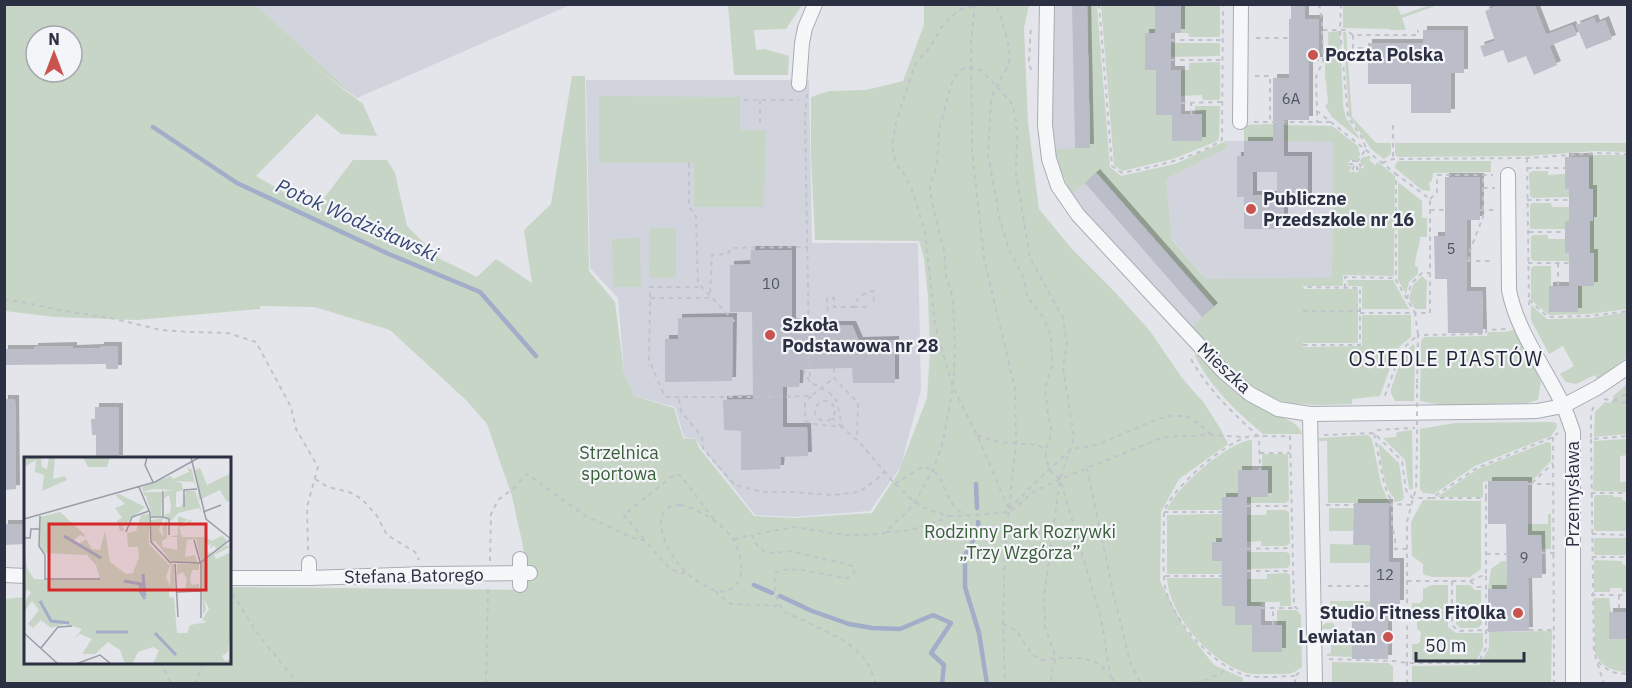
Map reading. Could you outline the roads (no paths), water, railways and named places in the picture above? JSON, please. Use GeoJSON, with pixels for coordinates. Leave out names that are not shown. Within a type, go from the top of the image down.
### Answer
{"type":"FeatureCollection","features":[{"type":"Feature","properties":{"kind":"street"},"geometry":{"type":"LineString","coordinates":[[804,86],[802,43],[805,28],[815,4]]}},
{"type":"Feature","properties":{"kind":"street","name":"Mieszka"},"geometry":{"type":"LineString","coordinates":[[1047,4],[1045,125],[1049,159],[1058,186],[1078,215],[1224,372],[1250,394],[1278,409],[1310,414],[1538,411],[1563,406],[1600,393],[1628,367]]}},
{"type":"Feature","properties":{"kind":"street"},"geometry":{"type":"LineString","coordinates":[[1240,122],[1241,4]]}},
{"type":"Feature","properties":{"kind":"street","name":"Przemysława"},"geometry":{"type":"LineString","coordinates":[[1508,175],[1509,290],[1512,308],[1563,406],[1573,432],[1573,684]]}},
{"type":"Feature","properties":{"kind":"street"},"geometry":{"type":"LineString","coordinates":[[1310,414],[1313,586],[1310,664],[1315,684]]}},
{"type":"Feature","properties":{"kind":"street","name":"Stefana Batorego"},"geometry":{"type":"LineString","coordinates":[[231,578],[426,574],[489,574],[523,577],[520,559]]}},
{"type":"Feature","properties":{"kind":"street"},"geometry":{"type":"LineString","coordinates":[[309,563],[309,578]]}},
{"type":"Feature","properties":{"kind":"street"},"geometry":{"type":"LineString","coordinates":[[4,576],[24,576]]}},
{"type":"Feature","properties":{"kind":"waterway","name":"Potok Wodzisławski"},"geometry":{"type":"LineString","coordinates":[[153,127],[237,183],[391,255],[480,292],[536,356]]}},
{"type":"Feature","properties":{"kind":"waterway"},"geometry":{"type":"LineString","coordinates":[[976,484],[977,508]]}},
{"type":"Feature","properties":{"kind":"waterway"},"geometry":{"type":"LineString","coordinates":[[978,522],[979,530],[965,555],[965,587],[979,633],[987,684]]}},
{"type":"Feature","properties":{"kind":"waterway"},"geometry":{"type":"LineString","coordinates":[[754,585],[772,593]]}},
{"type":"Feature","properties":{"kind":"waterway","name":"Potok Wodzisławski"},"geometry":{"type":"LineString","coordinates":[[780,596],[812,611],[849,624],[872,628],[900,629],[933,615],[951,623],[931,653],[944,665],[942,684]]}},
{"type":"Feature","properties":{"kind":"place","name":"Poczta Polska"},"geometry":{"type":"Point","coordinates":[1313,55]}},
{"type":"Feature","properties":{"kind":"place","name":"Publiczne Przedszkole nr 16"},"geometry":{"type":"Point","coordinates":[1251,209]}},
{"type":"Feature","properties":{"kind":"place","name":"Szkoła Podstawowa nr 28"},"geometry":{"type":"Point","coordinates":[770,335]}},
{"type":"Feature","properties":{"kind":"place","name":"Studio Fitness FitOlka"},"geometry":{"type":"Point","coordinates":[1518,613]}},
{"type":"Feature","properties":{"kind":"place","name":"Lewiatan"},"geometry":{"type":"Point","coordinates":[1388,637]}},
{"type":"Feature","properties":{"kind":"district","name":"OSIEDLE PIASTÓW"},"geometry":{"type":"Point","coordinates":[1446,359]}},
{"type":"Feature","properties":{"kind":"park label","name":"Strzelnica sportowa"},"geometry":{"type":"Point","coordinates":[619,463]}},
{"type":"Feature","properties":{"kind":"park label","name":"Rodzinny Park Rozrywki „Trzy Wzgórza”"},"geometry":{"type":"Point","coordinates":[1020,542]}}]}
